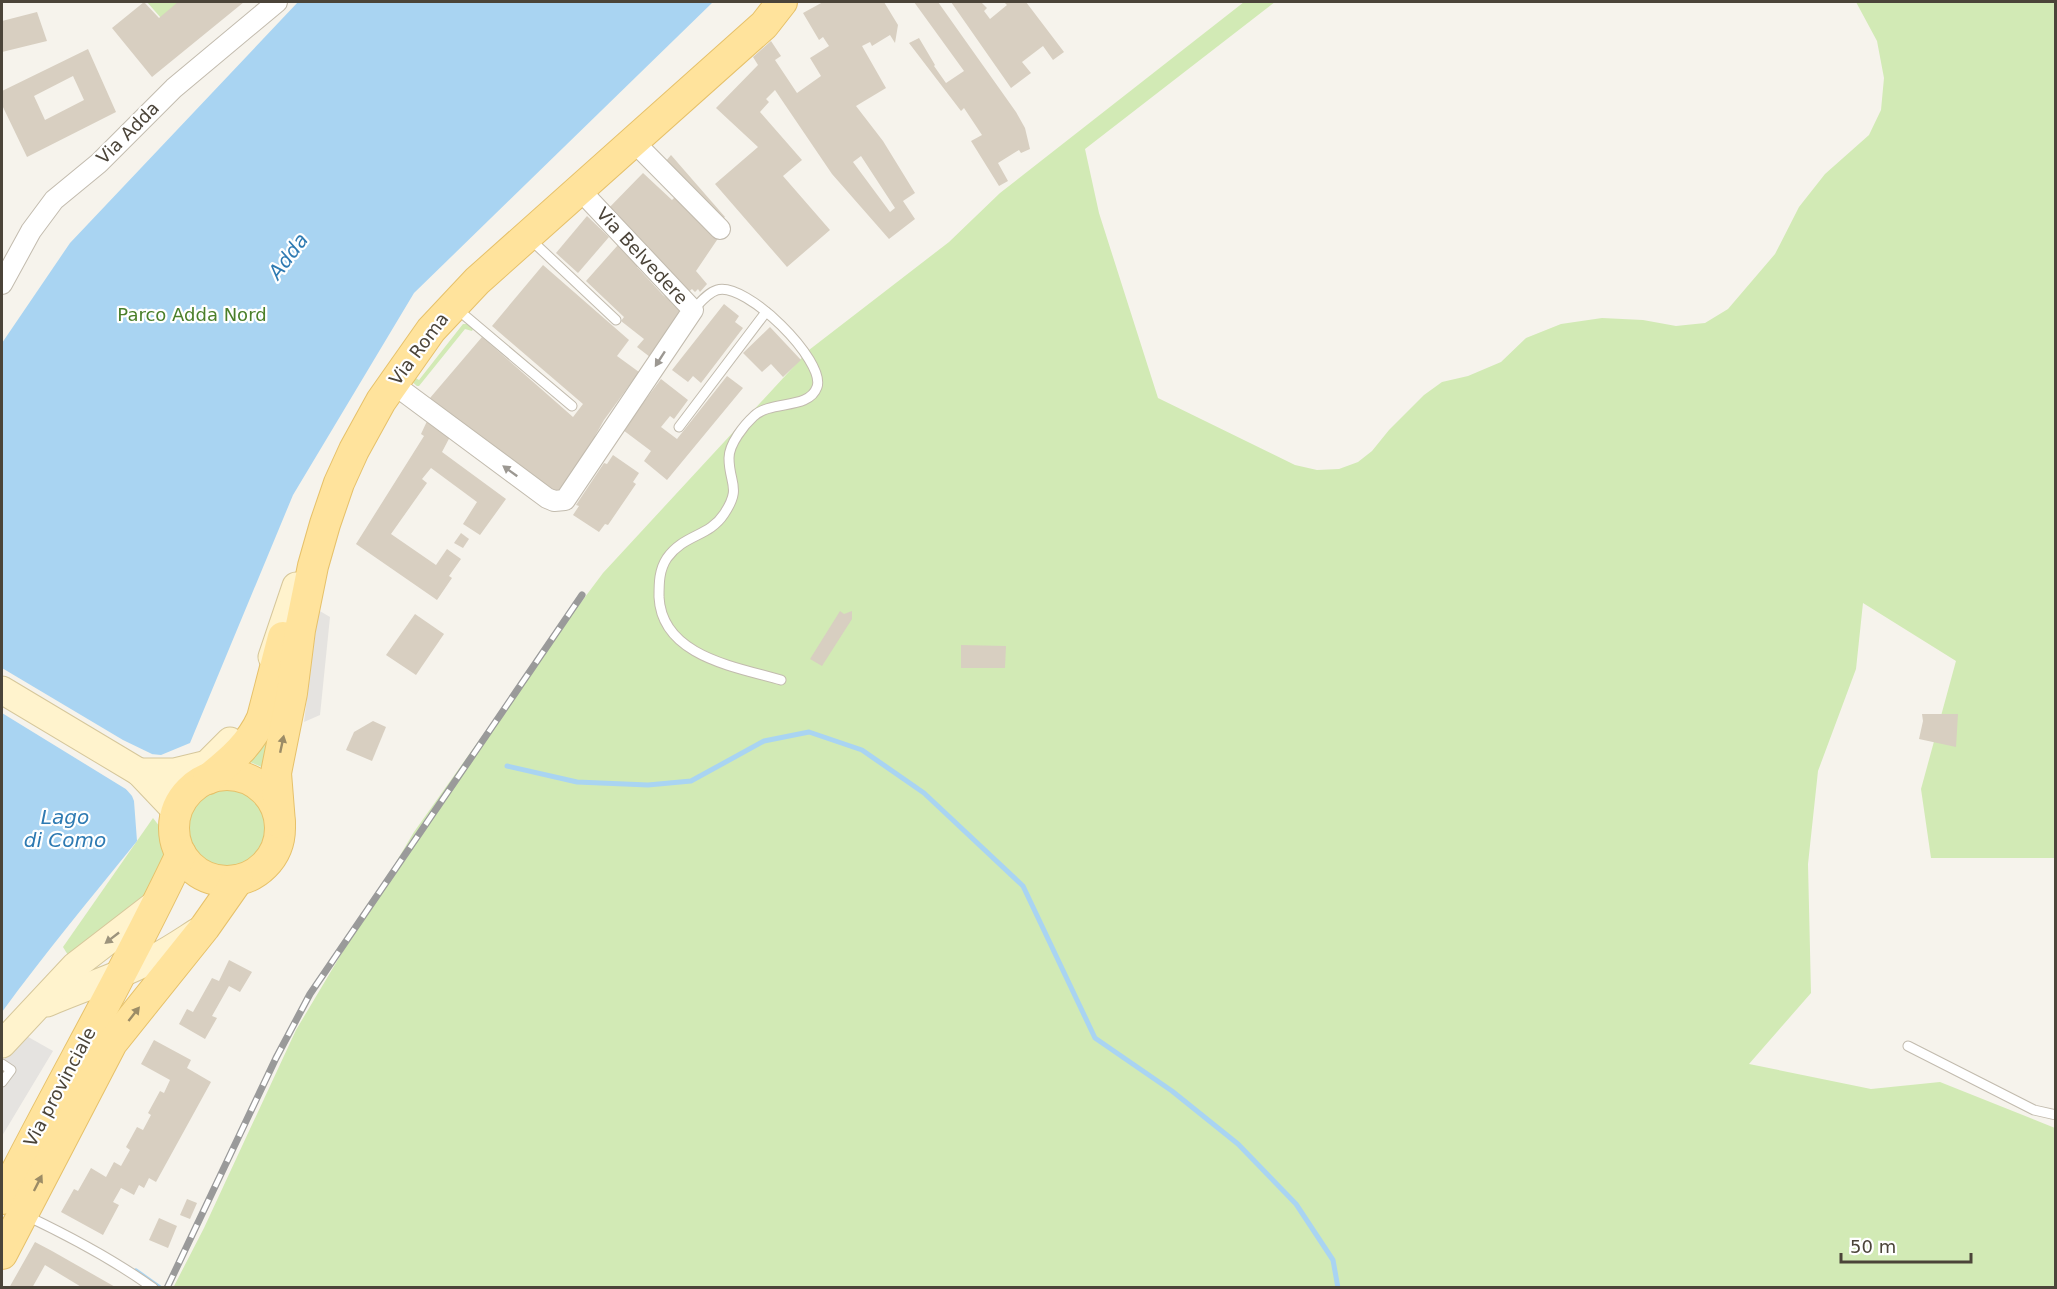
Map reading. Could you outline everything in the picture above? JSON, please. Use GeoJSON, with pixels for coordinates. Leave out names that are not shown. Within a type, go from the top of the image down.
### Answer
{"type":"FeatureCollection","features":[{"type":"Feature","properties":{"kind":"main road","name":"Via Roma"},"geometry":{"type":"LineString","coordinates":[[193,793],[243,749],[260,722],[314,520],[341,450],[374,389],[414,333],[447,294],[482,259],[754,13],[771,2]]}},
{"type":"Feature","properties":{"kind":"main road","name":"Via Roma"},"geometry":{"type":"LineString","coordinates":[[280,823],[276,773],[313,566],[344,472],[365,428],[392,383],[412,354],[452,305],[764,25],[782,2]]}},
{"type":"Feature","properties":{"kind":"main road","name":"Via Roma"},"geometry":{"type":"LineString","coordinates":[[139,772],[174,772],[207,764],[242,729],[259,696],[296,586]]}},
{"type":"Feature","properties":{"kind":"main road"},"geometry":{"type":"LineString","coordinates":[[2,690],[139,772],[193,793]]}},
{"type":"Feature","properties":{"kind":"main road"},"geometry":{"type":"LineString","coordinates":[[233,776],[257,784],[274,803],[280,823],[278,842],[270,860],[256,873],[238,880],[221,881],[205,876],[191,867],[181,854],[175,833],[193,793],[233,776]]}},
{"type":"Feature","properties":{"kind":"main road","name":"Via provinciale"},"geometry":{"type":"LineString","coordinates":[[12,1206],[89,1030],[158,902],[181,854]]}},
{"type":"Feature","properties":{"kind":"main road"},"geometry":{"type":"LineString","coordinates":[[2,1254],[12,1206],[111,1043],[205,927],[238,880]]}},
{"type":"Feature","properties":{"kind":"main road"},"geometry":{"type":"LineString","coordinates":[[2,1046],[75,966],[158,902]]}},
{"type":"Feature","properties":{"kind":"main road"},"geometry":{"type":"LineString","coordinates":[[33,1010],[80,988],[119,975],[156,957],[205,927]]}},
{"type":"Feature","properties":{"kind":"main road"},"geometry":{"type":"LineString","coordinates":[[2,1046],[37,1021],[63,1008],[77,1009],[86,1016],[89,1030]]}},
{"type":"Feature","properties":{"kind":"street","name":"Via Adda"},"geometry":{"type":"LineString","coordinates":[[2,285],[31,231],[54,200],[99,163],[174,88],[277,2]]}},
{"type":"Feature","properties":{"kind":"street"},"geometry":{"type":"LineString","coordinates":[[633,141],[720,229]]}},
{"type":"Feature","properties":{"kind":"street","name":"Via Belvedere"},"geometry":{"type":"LineString","coordinates":[[579,189],[693,310]]}},
{"type":"Feature","properties":{"kind":"street"},"geometry":{"type":"LineString","coordinates":[[392,383],[547,498],[555,501],[565,500],[693,310]]}},
{"type":"Feature","properties":{"kind":"lane"},"geometry":{"type":"LineString","coordinates":[[527,236],[616,320]]}},
{"type":"Feature","properties":{"kind":"lane","name":"Via Belvedere"},"geometry":{"type":"LineString","coordinates":[[693,310],[716,290],[726,289],[746,296],[786,329],[816,369],[818,385],[812,396],[801,402],[786,404],[756,414],[741,431],[728,456],[735,486],[724,514],[715,525],[685,539],[674,549],[663,566],[658,581],[659,604],[676,639],[694,652],[781,680]]}},
{"type":"Feature","properties":{"kind":"lane"},"geometry":{"type":"LineString","coordinates":[[452,305],[572,406]]}},
{"type":"Feature","properties":{"kind":"lane"},"geometry":{"type":"LineString","coordinates":[[679,427],[766,312]]}},
{"type":"Feature","properties":{"kind":"lane"},"geometry":{"type":"LineString","coordinates":[[1908,1046],[2034,1110],[2055,1115]]}},
{"type":"Feature","properties":{"kind":"lane"},"geometry":{"type":"LineString","coordinates":[[2,1064],[11,1070],[2,1082]]}},
{"type":"Feature","properties":{"kind":"lane"},"geometry":{"type":"LineString","coordinates":[[12,1206],[76,1240],[153,1287]]}},
{"type":"Feature","properties":{"kind":"green space"},"geometry":{"type":"Polygon","coordinates":[[[147,2],[181,2],[161,18],[147,2]]]}},
{"type":"Feature","properties":{"kind":"green space"},"geometry":{"type":"Polygon","coordinates":[[[1244,2],[1275,2],[1085,149],[1099,213],[1158,398],[1295,465],[1317,470],[1339,469],[1358,462],[1372,451],[1389,430],[1424,395],[1442,382],[1468,376],[1501,362],[1526,338],[1561,324],[1602,318],[1643,320],[1676,326],[1705,323],[1728,309],[1775,254],[1799,207],[1825,174],[1869,135],[1881,110],[1884,78],[1877,41],[1856,2],[2055,2],[2055,858],[1931,858],[1921,789],[1956,661],[1863,603],[1856,669],[1818,771],[1808,864],[1811,993],[1749,1064],[1871,1089],[1940,1082],[2055,1128],[2055,1287],[173,1288],[204,1228],[296,1030],[414,832],[507,701],[603,573],[809,350],[949,242],[1000,193],[1244,2]]]}},
{"type":"Feature","properties":{"kind":"green space"},"geometry":{"type":"Polygon","coordinates":[[[463,324],[467,324],[473,329],[472,331],[465,329],[417,386],[411,381],[414,377],[419,380],[463,324]]]}},
{"type":"Feature","properties":{"kind":"green space"},"geometry":{"type":"Polygon","coordinates":[[[269,725],[269,770],[245,760],[269,725]]]}},
{"type":"Feature","properties":{"kind":"green space"},"geometry":{"type":"Polygon","coordinates":[[[226,780],[249,784],[263,794],[267,801],[273,835],[268,848],[254,863],[233,872],[217,871],[201,863],[189,846],[184,826],[185,815],[195,798],[226,780]]]}},
{"type":"Feature","properties":{"kind":"green space"},"geometry":{"type":"Polygon","coordinates":[[[153,818],[181,854],[158,902],[71,960],[63,947],[153,818]]]}},
{"type":"Feature","properties":{"kind":"shaded area"},"geometry":{"type":"Polygon","coordinates":[[[318,610],[330,617],[320,715],[304,722],[318,610]]]}},
{"type":"Feature","properties":{"kind":"shaded area"},"geometry":{"type":"Polygon","coordinates":[[[23,1034],[53,1051],[2,1136],[2,1062],[23,1034]]]}},
{"type":"Feature","properties":{"kind":"water","name":"Parco Adda Nord"},"geometry":{"type":"Polygon","coordinates":[[[298,2],[713,2],[414,293],[293,495],[190,743],[161,755],[151,754],[126,789],[134,801],[137,841],[51,947],[2,1012],[2,343],[70,243],[298,2]]]}},
{"type":"Feature","properties":{"kind":"pier"},"geometry":{"type":"Polygon","coordinates":[[[2,668],[123,740],[152,754],[129,791],[2,713],[2,668]]]}},
{"type":"Feature","properties":{"kind":"building"},"geometry":{"type":"Polygon","coordinates":[[[144,2],[159,18],[178,2],[244,2],[152,77],[112,28],[144,2]]]}},
{"type":"Feature","properties":{"kind":"building"},"geometry":{"type":"Polygon","coordinates":[[[823,2],[884,2],[898,25],[895,43],[890,35],[872,46],[870,42],[862,46],[886,88],[856,106],[883,141],[915,193],[903,201],[915,219],[889,239],[832,174],[775,90],[766,99],[769,102],[760,112],[802,160],[783,176],[830,230],[787,267],[715,184],[758,147],[716,108],[758,65],[753,57],[771,41],[781,56],[775,60],[797,93],[821,76],[810,58],[829,46],[823,37],[819,40],[803,13],[823,2]],[[861,156],[853,162],[890,212],[895,208],[861,156]]]}},
{"type":"Feature","properties":{"kind":"building"},"geometry":{"type":"Polygon","coordinates":[[[914,2],[938,2],[1025,128],[1030,149],[1021,153],[1019,150],[998,163],[1008,181],[999,186],[971,141],[982,135],[964,108],[961,111],[909,43],[919,38],[946,83],[964,71],[914,2]]]}},
{"type":"Feature","properties":{"kind":"building"},"geometry":{"type":"Polygon","coordinates":[[[951,2],[981,2],[987,8],[984,11],[990,19],[1007,5],[1004,2],[1026,2],[1064,52],[1053,60],[1043,46],[1022,62],[1031,73],[1011,88],[951,2]]]}},
{"type":"Feature","properties":{"kind":"building"},"geometry":{"type":"Polygon","coordinates":[[[37,12],[47,41],[2,52],[2,21],[37,12]]]}},
{"type":"Feature","properties":{"kind":"building"},"geometry":{"type":"Polygon","coordinates":[[[88,49],[116,112],[27,157],[2,105],[2,91],[88,49]],[[73,76],[34,96],[45,120],[84,100],[73,76]]]}},
{"type":"Feature","properties":{"kind":"building"},"geometry":{"type":"Polygon","coordinates":[[[671,155],[725,217],[718,222],[660,168],[671,155]]]}},
{"type":"Feature","properties":{"kind":"building"},"geometry":{"type":"Polygon","coordinates":[[[643,173],[672,200],[676,196],[719,237],[696,271],[707,284],[700,292],[698,289],[695,292],[692,289],[686,294],[605,212],[643,173]]]}},
{"type":"Feature","properties":{"kind":"building"},"geometry":{"type":"Polygon","coordinates":[[[587,216],[609,237],[578,273],[556,253],[587,216]]]}},
{"type":"Feature","properties":{"kind":"building"},"geometry":{"type":"Polygon","coordinates":[[[618,245],[640,264],[637,267],[663,295],[685,312],[650,357],[637,347],[644,339],[621,321],[624,317],[586,281],[618,245]]]}},
{"type":"Feature","properties":{"kind":"building"},"geometry":{"type":"Polygon","coordinates":[[[543,265],[629,340],[617,356],[639,372],[604,420],[596,437],[558,495],[470,432],[430,398],[482,337],[573,417],[583,404],[492,326],[543,265]]]}},
{"type":"Feature","properties":{"kind":"building"},"geometry":{"type":"Polygon","coordinates":[[[724,304],[739,316],[735,322],[743,328],[701,383],[693,376],[688,382],[672,370],[724,304]]]}},
{"type":"Feature","properties":{"kind":"building"},"geometry":{"type":"Polygon","coordinates":[[[770,327],[801,360],[783,377],[771,364],[762,372],[743,353],[770,327]]]}},
{"type":"Feature","properties":{"kind":"building"},"geometry":{"type":"Polygon","coordinates":[[[727,376],[743,388],[667,480],[644,461],[651,451],[623,430],[661,379],[688,400],[674,419],[670,416],[661,427],[677,439],[727,376]]]}},
{"type":"Feature","properties":{"kind":"building"},"geometry":{"type":"Polygon","coordinates":[[[428,419],[453,431],[442,452],[506,499],[480,535],[463,524],[477,502],[431,468],[422,479],[427,483],[391,534],[436,565],[447,549],[461,559],[449,576],[452,578],[437,600],[356,544],[424,436],[421,434],[428,419]]]}},
{"type":"Feature","properties":{"kind":"building"},"geometry":{"type":"Polygon","coordinates":[[[613,455],[639,473],[633,482],[636,484],[608,525],[605,524],[599,532],[573,515],[579,506],[576,505],[604,463],[607,464],[613,455]]]}},
{"type":"Feature","properties":{"kind":"building"},"geometry":{"type":"Polygon","coordinates":[[[461,533],[469,539],[463,548],[454,543],[461,533]]]}},
{"type":"Feature","properties":{"kind":"building"},"geometry":{"type":"Polygon","coordinates":[[[840,611],[844,614],[852,611],[852,619],[822,666],[810,659],[840,611]]]}},
{"type":"Feature","properties":{"kind":"building"},"geometry":{"type":"Polygon","coordinates":[[[415,614],[444,634],[416,675],[386,655],[415,614]]]}},
{"type":"Feature","properties":{"kind":"building"},"geometry":{"type":"Polygon","coordinates":[[[961,645],[1006,646],[1005,668],[961,668],[961,645]]]}},
{"type":"Feature","properties":{"kind":"building"},"geometry":{"type":"Polygon","coordinates":[[[1922,714],[1958,714],[1956,747],[1919,739],[1923,721],[1922,714]]]}},
{"type":"Feature","properties":{"kind":"building"},"geometry":{"type":"Polygon","coordinates":[[[373,721],[386,727],[372,761],[346,750],[354,732],[373,721]]]}},
{"type":"Feature","properties":{"kind":"building"},"geometry":{"type":"Polygon","coordinates":[[[229,960],[252,972],[240,992],[229,986],[212,1016],[217,1018],[205,1039],[179,1024],[187,1009],[193,1012],[212,978],[219,981],[229,960]]]}},
{"type":"Feature","properties":{"kind":"building"},"geometry":{"type":"Polygon","coordinates":[[[154,1040],[191,1060],[187,1068],[211,1082],[156,1182],[149,1178],[144,1188],[139,1185],[134,1195],[121,1188],[113,1202],[119,1205],[103,1235],[61,1212],[74,1189],[78,1191],[91,1168],[106,1177],[114,1162],[121,1166],[130,1150],[126,1147],[137,1127],[143,1130],[151,1115],[148,1113],[160,1091],[164,1093],[170,1080],[141,1064],[154,1040]]]}},
{"type":"Feature","properties":{"kind":"building"},"geometry":{"type":"Polygon","coordinates":[[[187,1199],[197,1203],[190,1219],[180,1215],[187,1199]]]}},
{"type":"Feature","properties":{"kind":"building"},"geometry":{"type":"Polygon","coordinates":[[[159,1218],[177,1226],[168,1248],[149,1240],[159,1218]]]}},
{"type":"Feature","properties":{"kind":"building"},"geometry":{"type":"Polygon","coordinates":[[[35,1242],[117,1288],[83,1288],[45,1265],[32,1288],[9,1288],[35,1242]]]}},
{"type":"Feature","properties":{"kind":"waterway"},"geometry":{"type":"LineString","coordinates":[[507,766],[577,782],[648,785],[691,781],[764,741],[809,732],[862,750],[924,793],[1023,886],[1095,1038],[1172,1091],[1238,1144],[1296,1204],[1333,1260],[1338,1288]]}},
{"type":"Feature","properties":{"kind":"waterway"},"geometry":{"type":"LineString","coordinates":[[136,1271],[160,1288]]}},
{"type":"Feature","properties":{"kind":"railway"},"geometry":{"type":"LineString","coordinates":[[167,1288],[276,1058],[310,994],[582,595]]}},
{"type":"Feature","properties":{"kind":"water label","name":"Adda"},"geometry":{"type":"Point","coordinates":[288,256]}},
{"type":"Feature","properties":{"kind":"water label","name":"Lago di Como"},"geometry":{"type":"Point","coordinates":[65,828]}}]}
